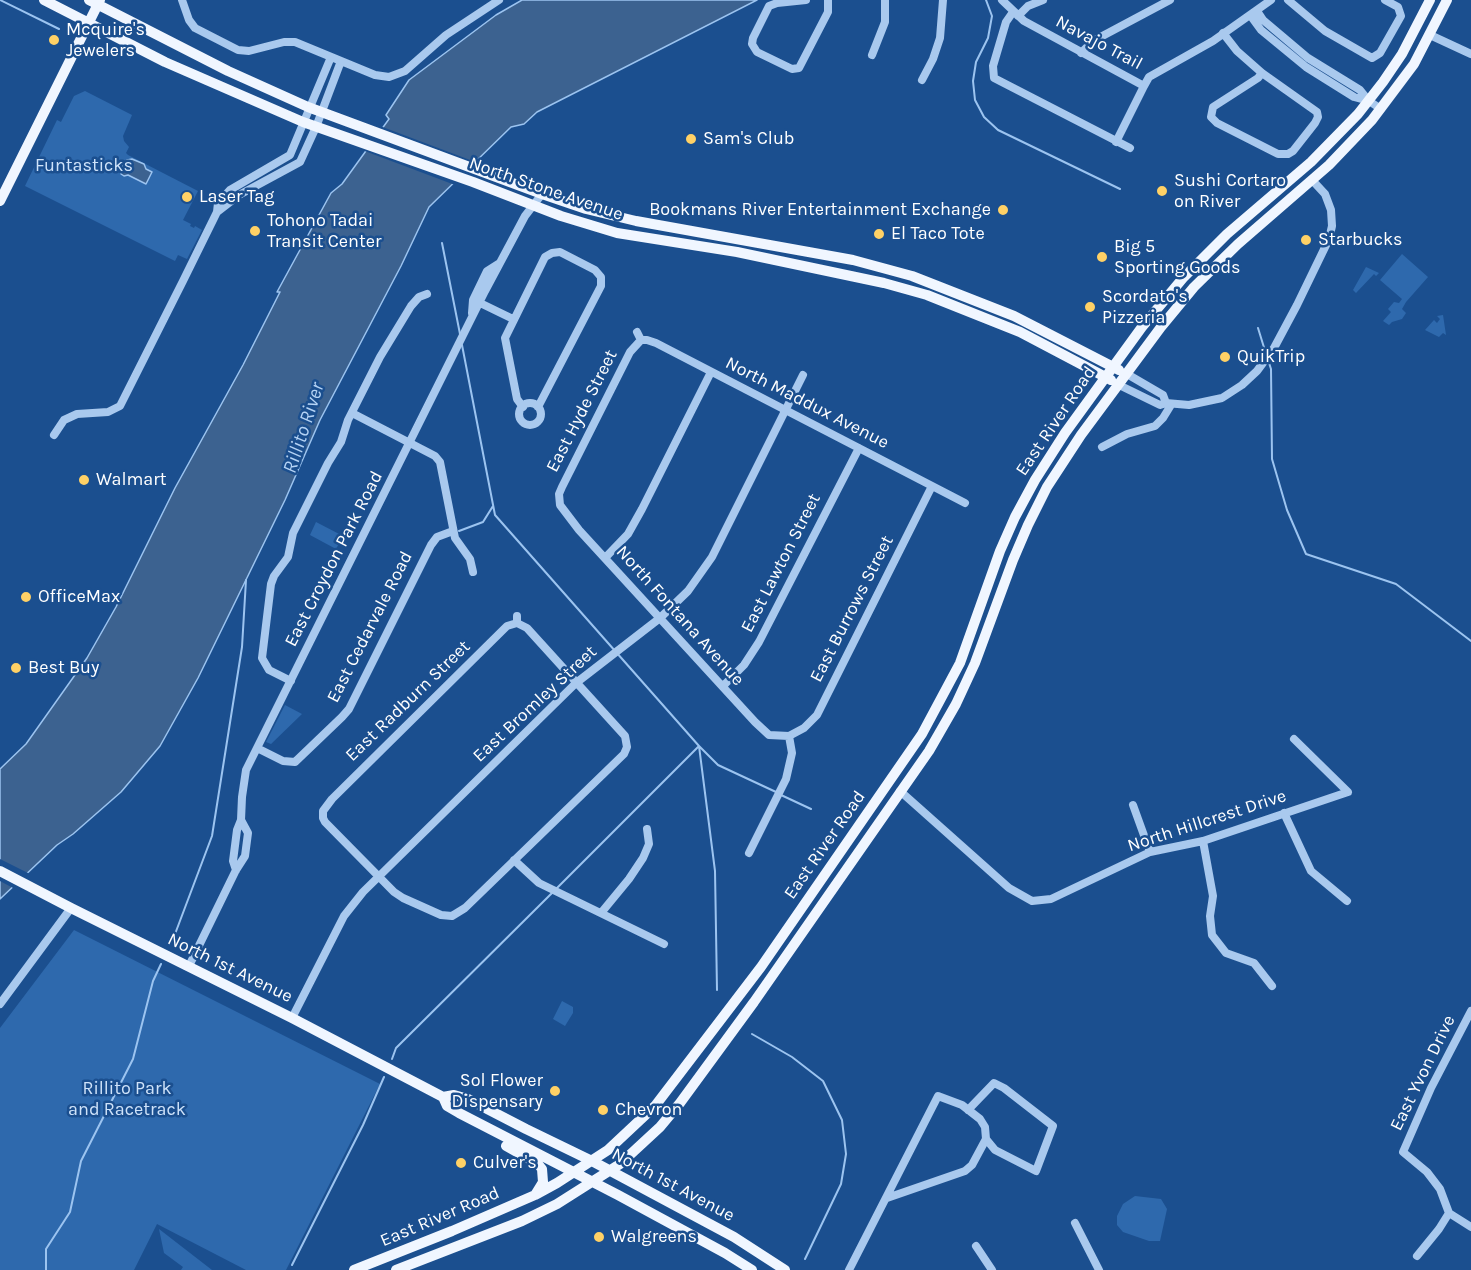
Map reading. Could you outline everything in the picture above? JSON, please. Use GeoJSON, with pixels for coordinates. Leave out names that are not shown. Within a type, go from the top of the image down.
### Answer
{"type":"FeatureCollection","features":[{"type":"Feature","properties":{"kind":"main road","name":"North Stone Avenue"},"geometry":{"type":"LineString","coordinates":[[44,0],[195,76],[303,122],[532,205],[617,233],[737,252],[884,283],[927,296],[1020,332],[1119,384]]}},
{"type":"Feature","properties":{"kind":"main road","name":"East River Road"},"geometry":{"type":"LineString","coordinates":[[354,1270],[374,1266],[535,1195],[575,1173],[619,1142],[644,1118],[700,1049],[761,967],[908,757],[942,701],[960,663],[1000,551],[1015,517],[1054,450],[1170,292],[1218,242],[1325,148],[1369,101],[1402,54],[1430,0]]}},
{"type":"Feature","properties":{"kind":"main road","name":"East River Road"},"geometry":{"type":"LineString","coordinates":[[396,1270],[522,1221],[557,1204],[612,1171],[660,1127],[680,1103],[754,1002],[929,751],[975,663],[1013,560],[1028,525],[1055,474],[1185,297],[1225,255],[1351,143],[1381,109],[1407,75],[1447,0]]}},
{"type":"Feature","properties":{"kind":"main road","name":"North Stone Avenue"},"geometry":{"type":"LineString","coordinates":[[96,2],[228,71],[309,107],[542,194],[586,209],[627,219],[853,260],[912,276],[1014,316],[1127,374]]}},
{"type":"Feature","properties":{"kind":"main road"},"geometry":{"type":"LineString","coordinates":[[0,201],[89,23],[96,2]]}},
{"type":"Feature","properties":{"kind":"main road"},"geometry":{"type":"LineString","coordinates":[[945,723],[952,698],[972,650],[973,646],[968,639]]}},
{"type":"Feature","properties":{"kind":"main road"},"geometry":{"type":"LineString","coordinates":[[900,791],[899,781],[937,723],[942,701]]}},
{"type":"Feature","properties":{"kind":"main road","name":"North 1st Avenue"},"geometry":{"type":"LineString","coordinates":[[0,871],[443,1097],[454,1095],[468,1099],[612,1171],[734,1237],[785,1270]]}},
{"type":"Feature","properties":{"kind":"main road","name":"North 1st Avenue"},"geometry":{"type":"LineString","coordinates":[[443,1097],[447,1106],[725,1252],[752,1270]]}},
{"type":"Feature","properties":{"kind":"main road"},"geometry":{"type":"LineString","coordinates":[[489,1129],[503,1144],[538,1164],[542,1169],[543,1182],[535,1195]]}},
{"type":"Feature","properties":{"kind":"street"},"geometry":{"type":"LineString","coordinates":[[182,0],[189,20],[195,28],[238,50],[249,51],[289,42],[300,44],[375,75],[389,77],[398,75],[453,30],[500,0]]}},
{"type":"Feature","properties":{"kind":"street"},"geometry":{"type":"LineString","coordinates":[[806,0],[769,6],[753,38],[752,44],[757,52],[792,69],[797,69],[802,64],[828,12],[828,0]]}},
{"type":"Feature","properties":{"kind":"street"},"geometry":{"type":"LineString","coordinates":[[872,56],[885,22],[885,0]]}},
{"type":"Feature","properties":{"kind":"street"},"geometry":{"type":"LineString","coordinates":[[922,80],[933,59],[940,38],[944,0]]}},
{"type":"Feature","properties":{"kind":"street","name":"Navajo Trail"},"geometry":{"type":"LineString","coordinates":[[1002,0],[1015,14],[1144,86],[1149,77],[1223,33],[1271,0]]}},
{"type":"Feature","properties":{"kind":"street"},"geometry":{"type":"LineString","coordinates":[[1043,0],[1028,6],[1006,22],[993,66],[994,78],[1130,148]]}},
{"type":"Feature","properties":{"kind":"street"},"geometry":{"type":"LineString","coordinates":[[1081,52],[1093,41],[1170,0]]}},
{"type":"Feature","properties":{"kind":"street"},"geometry":{"type":"LineString","coordinates":[[1288,0],[1325,31],[1369,57],[1377,56],[1400,19],[1401,10],[1385,0]]}},
{"type":"Feature","properties":{"kind":"street"},"geometry":{"type":"LineString","coordinates":[[1254,13],[1308,58],[1360,90],[1369,101],[1381,109]]}},
{"type":"Feature","properties":{"kind":"street"},"geometry":{"type":"LineString","coordinates":[[1223,33],[1237,51],[1262,73],[1317,112],[1318,117],[1293,152],[1278,154],[1217,123],[1211,117],[1213,107],[1258,78],[1262,73]]}},
{"type":"Feature","properties":{"kind":"street"},"geometry":{"type":"LineString","coordinates":[[1430,34],[1471,54]]}},
{"type":"Feature","properties":{"kind":"street"},"geometry":{"type":"LineString","coordinates":[[54,435],[64,420],[77,414],[108,412],[120,406],[217,212],[218,203],[230,190],[290,155],[331,57]]}},
{"type":"Feature","properties":{"kind":"street"},"geometry":{"type":"LineString","coordinates":[[217,212],[239,195],[300,162],[341,61]]}},
{"type":"Feature","properties":{"kind":"street"},"geometry":{"type":"LineString","coordinates":[[1116,142],[1144,86]]}},
{"type":"Feature","properties":{"kind":"street"},"geometry":{"type":"LineString","coordinates":[[1119,384],[1160,405],[1189,405],[1222,398],[1242,385],[1257,371],[1274,348],[1298,305],[1329,239],[1332,226],[1331,210],[1324,194],[1312,180]]}},
{"type":"Feature","properties":{"kind":"street","name":"East Croydon Park Road"},"geometry":{"type":"LineString","coordinates":[[189,966],[236,870],[233,861],[237,830],[241,819],[246,770],[471,321],[487,271],[501,262],[532,205],[542,194]]}},
{"type":"Feature","properties":{"kind":"street"},"geometry":{"type":"LineString","coordinates":[[523,407],[517,399],[505,339],[545,257],[552,252],[560,252],[595,270],[601,277],[601,286],[538,407]]}},
{"type":"Feature","properties":{"kind":"street"},"geometry":{"type":"LineString","coordinates":[[291,681],[269,670],[262,658],[269,592],[274,576],[288,557],[293,533],[341,442],[352,413],[380,357],[404,316],[419,297],[427,294]]}},
{"type":"Feature","properties":{"kind":"street"},"geometry":{"type":"LineString","coordinates":[[476,301],[513,319]]}},
{"type":"Feature","properties":{"kind":"street","name":"North Maddux Avenue"},"geometry":{"type":"LineString","coordinates":[[639,336],[965,503]]}},
{"type":"Feature","properties":{"kind":"street","name":"East Hyde Street"},"geometry":{"type":"LineString","coordinates":[[559,500],[562,487],[639,336]]}},
{"type":"Feature","properties":{"kind":"street"},"geometry":{"type":"LineString","coordinates":[[605,558],[628,534],[711,372]]}},
{"type":"Feature","properties":{"kind":"street"},"geometry":{"type":"LineString","coordinates":[[1102,447],[1127,434],[1155,426],[1163,418],[1168,404],[1163,395],[1127,374]]}},
{"type":"Feature","properties":{"kind":"street","name":"East Bromley Street"},"geometry":{"type":"LineString","coordinates":[[292,1018],[345,916],[363,892],[576,682],[660,618],[688,591],[712,557],[803,375]]}},
{"type":"Feature","properties":{"kind":"street"},"geometry":{"type":"LineString","coordinates":[[531,403],[538,407],[541,412],[540,419],[531,425],[520,418],[520,411],[523,407],[531,403]]}},
{"type":"Feature","properties":{"kind":"street"},"geometry":{"type":"LineString","coordinates":[[352,413],[411,442],[435,456],[440,462],[454,538],[470,559],[473,572]]}},
{"type":"Feature","properties":{"kind":"street","name":"East Lawton Street"},"geometry":{"type":"LineString","coordinates":[[723,686],[744,665],[759,642],[859,448]]}},
{"type":"Feature","properties":{"kind":"street","name":"East Burrows Street"},"geometry":{"type":"LineString","coordinates":[[789,736],[804,728],[817,715],[932,486]]}},
{"type":"Feature","properties":{"kind":"street","name":"North Fontana Avenue"},"geometry":{"type":"LineString","coordinates":[[559,500],[563,511],[755,723],[770,735],[789,736]]}},
{"type":"Feature","properties":{"kind":"street","name":"East Cedarvale Road"},"geometry":{"type":"LineString","coordinates":[[257,748],[283,761],[295,762],[342,717],[349,709],[431,545],[437,537],[453,531]]}},
{"type":"Feature","properties":{"kind":"street","name":"East Radburn Street"},"geometry":{"type":"LineString","coordinates":[[378,877],[325,822],[320,813],[499,634],[517,619],[576,682]]}},
{"type":"Feature","properties":{"kind":"street"},"geometry":{"type":"LineString","coordinates":[[378,877],[403,898],[453,920],[624,754],[627,747],[625,736],[576,682]]}},
{"type":"Feature","properties":{"kind":"street"},"geometry":{"type":"LineString","coordinates":[[749,853],[786,779],[792,753],[789,736]]}},
{"type":"Feature","properties":{"kind":"street","name":"North Hillcrest Drive"},"geometry":{"type":"LineString","coordinates":[[900,791],[998,880],[1032,901],[1051,899],[1150,852],[1203,841],[1348,792],[1294,739]]}},
{"type":"Feature","properties":{"kind":"street"},"geometry":{"type":"LineString","coordinates":[[1132,805],[1150,852]]}},
{"type":"Feature","properties":{"kind":"street"},"geometry":{"type":"LineString","coordinates":[[1284,813],[1311,871],[1347,901]]}},
{"type":"Feature","properties":{"kind":"street"},"geometry":{"type":"LineString","coordinates":[[601,913],[643,858],[649,844],[647,829]]}},
{"type":"Feature","properties":{"kind":"street"},"geometry":{"type":"LineString","coordinates":[[1203,841],[1213,896],[1210,916],[1212,935],[1226,953],[1254,963],[1272,986]]}},
{"type":"Feature","properties":{"kind":"street"},"geometry":{"type":"LineString","coordinates":[[514,860],[539,883],[664,944]]}},
{"type":"Feature","properties":{"kind":"street"},"geometry":{"type":"LineString","coordinates":[[0,1004],[71,908]]}},
{"type":"Feature","properties":{"kind":"street","name":"East Yvon Drive"},"geometry":{"type":"LineString","coordinates":[[1449,1213],[1440,1189],[1427,1172],[1403,1152],[1431,1088],[1471,1011]]}},
{"type":"Feature","properties":{"kind":"street"},"geometry":{"type":"LineString","coordinates":[[849,1270],[938,1096],[962,1105],[968,1110],[980,1119],[985,1127],[986,1139],[994,1150],[1036,1171],[1053,1126],[1004,1088],[994,1083],[968,1110]]}},
{"type":"Feature","properties":{"kind":"street"},"geometry":{"type":"LineString","coordinates":[[887,1198],[965,1171],[972,1165],[986,1139]]}},
{"type":"Feature","properties":{"kind":"street"},"geometry":{"type":"LineString","coordinates":[[1417,1256],[1449,1213],[1471,1227]]}},
{"type":"Feature","properties":{"kind":"street"},"geometry":{"type":"LineString","coordinates":[[1075,1222],[1099,1270]]}},
{"type":"Feature","properties":{"kind":"street"},"geometry":{"type":"LineString","coordinates":[[976,1245],[992,1270]]}},
{"type":"Feature","properties":{"kind":"green space","name":"Funtasticks"},"geometry":{"type":"Polygon","coordinates":[[[85,91],[132,115],[123,136],[129,147],[126,153],[128,155],[198,191],[183,220],[191,224],[190,226],[202,230],[187,259],[178,255],[175,261],[25,186],[57,120],[61,122],[74,96],[85,91]]]}},
{"type":"Feature","properties":{"kind":"green space"},"geometry":{"type":"Polygon","coordinates":[[[1402,254],[1428,277],[1406,302],[1402,309],[1406,313],[1402,319],[1389,325],[1383,321],[1391,312],[1388,309],[1394,302],[1399,303],[1402,299],[1380,280],[1402,254]]]}},
{"type":"Feature","properties":{"kind":"green space"},"geometry":{"type":"Polygon","coordinates":[[[1366,267],[1379,273],[1376,276],[1374,274],[1356,293],[1353,290],[1366,267]]]}},
{"type":"Feature","properties":{"kind":"green space"},"geometry":{"type":"Polygon","coordinates":[[[1443,315],[1446,335],[1443,333],[1439,337],[1425,330],[1434,320],[1437,323],[1440,319],[1437,316],[1443,315]]]}},
{"type":"Feature","properties":{"kind":"green space"},"geometry":{"type":"Polygon","coordinates":[[[316,522],[343,536],[336,549],[310,535],[316,522]]]}},
{"type":"Feature","properties":{"kind":"green space"},"geometry":{"type":"Polygon","coordinates":[[[285,705],[302,714],[271,744],[266,742],[285,705]]]}},
{"type":"Feature","properties":{"kind":"green space","name":"Rillito Park and Racetrack"},"geometry":{"type":"Polygon","coordinates":[[[74,930],[380,1084],[286,1270],[246,1270],[157,1224],[134,1270],[0,1270],[0,1028],[74,930]]]}},
{"type":"Feature","properties":{"kind":"green space"},"geometry":{"type":"Polygon","coordinates":[[[562,1001],[573,1007],[573,1013],[565,1026],[553,1019],[562,1001]]]}},
{"type":"Feature","properties":{"kind":"green space"},"geometry":{"type":"Polygon","coordinates":[[[1135,1196],[1161,1199],[1167,1209],[1160,1241],[1149,1241],[1123,1232],[1117,1225],[1117,1216],[1123,1204],[1135,1196]]]}},
{"type":"Feature","properties":{"kind":"green space"},"geometry":{"type":"Polygon","coordinates":[[[159,1229],[212,1270],[181,1270],[183,1267],[164,1253],[159,1229]]]}},
{"type":"Feature","properties":{"kind":"water","name":"Rillito River"},"geometry":{"type":"Polygon","coordinates":[[[522,0],[757,0],[537,112],[524,124],[511,127],[429,207],[401,266],[320,420],[285,500],[198,678],[160,746],[121,792],[57,845],[0,899],[0,769],[26,744],[87,658],[116,607],[175,488],[243,365],[280,292],[277,292],[331,193],[342,184],[389,119],[386,115],[409,80],[496,15],[522,0]]]}},
{"type":"Feature","properties":{"kind":"water"},"geometry":{"type":"Polygon","coordinates":[[[132,159],[144,164],[146,169],[152,172],[146,184],[121,174],[121,168],[127,160],[132,159]]]}},
{"type":"Feature","properties":{"kind":"pier"},"geometry":{"type":"Polygon","coordinates":[[[380,126],[478,163],[455,185],[362,150],[380,126]]]}},
{"type":"Feature","properties":{"kind":"pier"},"geometry":{"type":"Polygon","coordinates":[[[0,859],[30,874],[15,889],[0,881],[0,859]]]}},
{"type":"Feature","properties":{"kind":"waterway"},"geometry":{"type":"LineString","coordinates":[[0,0],[59,29]]}},
{"type":"Feature","properties":{"kind":"waterway"},"geometry":{"type":"LineString","coordinates":[[986,0],[992,16],[988,38],[976,62],[973,81],[975,100],[984,117],[998,130],[1120,189]]}},
{"type":"Feature","properties":{"kind":"waterway"},"geometry":{"type":"LineString","coordinates":[[442,243],[460,334]]}},
{"type":"Feature","properties":{"kind":"waterway"},"geometry":{"type":"LineString","coordinates":[[1258,328],[1266,354]]}},
{"type":"Feature","properties":{"kind":"waterway"},"geometry":{"type":"LineString","coordinates":[[462,345],[495,515],[699,746],[715,871],[717,990]]}},
{"type":"Feature","properties":{"kind":"waterway"},"geometry":{"type":"LineString","coordinates":[[1268,360],[1271,369],[1272,459],[1287,510],[1306,554],[1396,584],[1471,641]]}},
{"type":"Feature","properties":{"kind":"waterway"},"geometry":{"type":"LineString","coordinates":[[459,531],[483,522],[493,506]]}},
{"type":"Feature","properties":{"kind":"waterway"},"geometry":{"type":"LineString","coordinates":[[172,942],[212,836],[242,647],[246,580]]}},
{"type":"Feature","properties":{"kind":"waterway"},"geometry":{"type":"LineString","coordinates":[[557,888],[699,746],[718,765],[776,792]]}},
{"type":"Feature","properties":{"kind":"waterway"},"geometry":{"type":"LineString","coordinates":[[781,795],[811,809]]}},
{"type":"Feature","properties":{"kind":"waterway"},"geometry":{"type":"LineString","coordinates":[[392,1059],[396,1048],[553,892]]}},
{"type":"Feature","properties":{"kind":"waterway"},"geometry":{"type":"LineString","coordinates":[[46,1270],[46,1249],[70,1212],[81,1161],[133,1059],[153,981],[161,964]]}},
{"type":"Feature","properties":{"kind":"waterway"},"geometry":{"type":"LineString","coordinates":[[752,1034],[792,1057],[823,1081],[842,1120],[846,1154],[841,1184],[805,1259]]}},
{"type":"Feature","properties":{"kind":"waterway"},"geometry":{"type":"LineString","coordinates":[[292,1265],[363,1125],[384,1077]]}},
{"type":"Feature","properties":{"kind":"place","name":"Mcquire's Jewelers"},"geometry":{"type":"Point","coordinates":[54,40]}},
{"type":"Feature","properties":{"kind":"place","name":"Sam's Club"},"geometry":{"type":"Point","coordinates":[691,139]}},
{"type":"Feature","properties":{"kind":"place","name":"Sushi Cortaro on River"},"geometry":{"type":"Point","coordinates":[1162,191]}},
{"type":"Feature","properties":{"kind":"place","name":"Laser Tag"},"geometry":{"type":"Point","coordinates":[187,197]}},
{"type":"Feature","properties":{"kind":"place","name":"Bookmans River Entertainment Exchange"},"geometry":{"type":"Point","coordinates":[1003,210]}},
{"type":"Feature","properties":{"kind":"place","name":"Tohono Tadai Transit Center"},"geometry":{"type":"Point","coordinates":[255,231]}},
{"type":"Feature","properties":{"kind":"place","name":"El Taco Tote"},"geometry":{"type":"Point","coordinates":[879,234]}},
{"type":"Feature","properties":{"kind":"place","name":"Starbucks"},"geometry":{"type":"Point","coordinates":[1306,240]}},
{"type":"Feature","properties":{"kind":"place","name":"Big 5 Sporting Goods"},"geometry":{"type":"Point","coordinates":[1102,257]}},
{"type":"Feature","properties":{"kind":"place","name":"Scordato's Pizzeria"},"geometry":{"type":"Point","coordinates":[1090,307]}},
{"type":"Feature","properties":{"kind":"place","name":"QuikTrip"},"geometry":{"type":"Point","coordinates":[1225,357]}},
{"type":"Feature","properties":{"kind":"place","name":"Walmart"},"geometry":{"type":"Point","coordinates":[84,480]}},
{"type":"Feature","properties":{"kind":"place","name":"OfficeMax"},"geometry":{"type":"Point","coordinates":[26,597]}},
{"type":"Feature","properties":{"kind":"place","name":"Best Buy"},"geometry":{"type":"Point","coordinates":[16,668]}},
{"type":"Feature","properties":{"kind":"place","name":"Sol Flower Dispensary"},"geometry":{"type":"Point","coordinates":[555,1091]}},
{"type":"Feature","properties":{"kind":"place","name":"Chevron"},"geometry":{"type":"Point","coordinates":[603,1110]}},
{"type":"Feature","properties":{"kind":"place","name":"Culver's"},"geometry":{"type":"Point","coordinates":[461,1163]}},
{"type":"Feature","properties":{"kind":"place","name":"Walgreens"},"geometry":{"type":"Point","coordinates":[599,1237]}}]}
